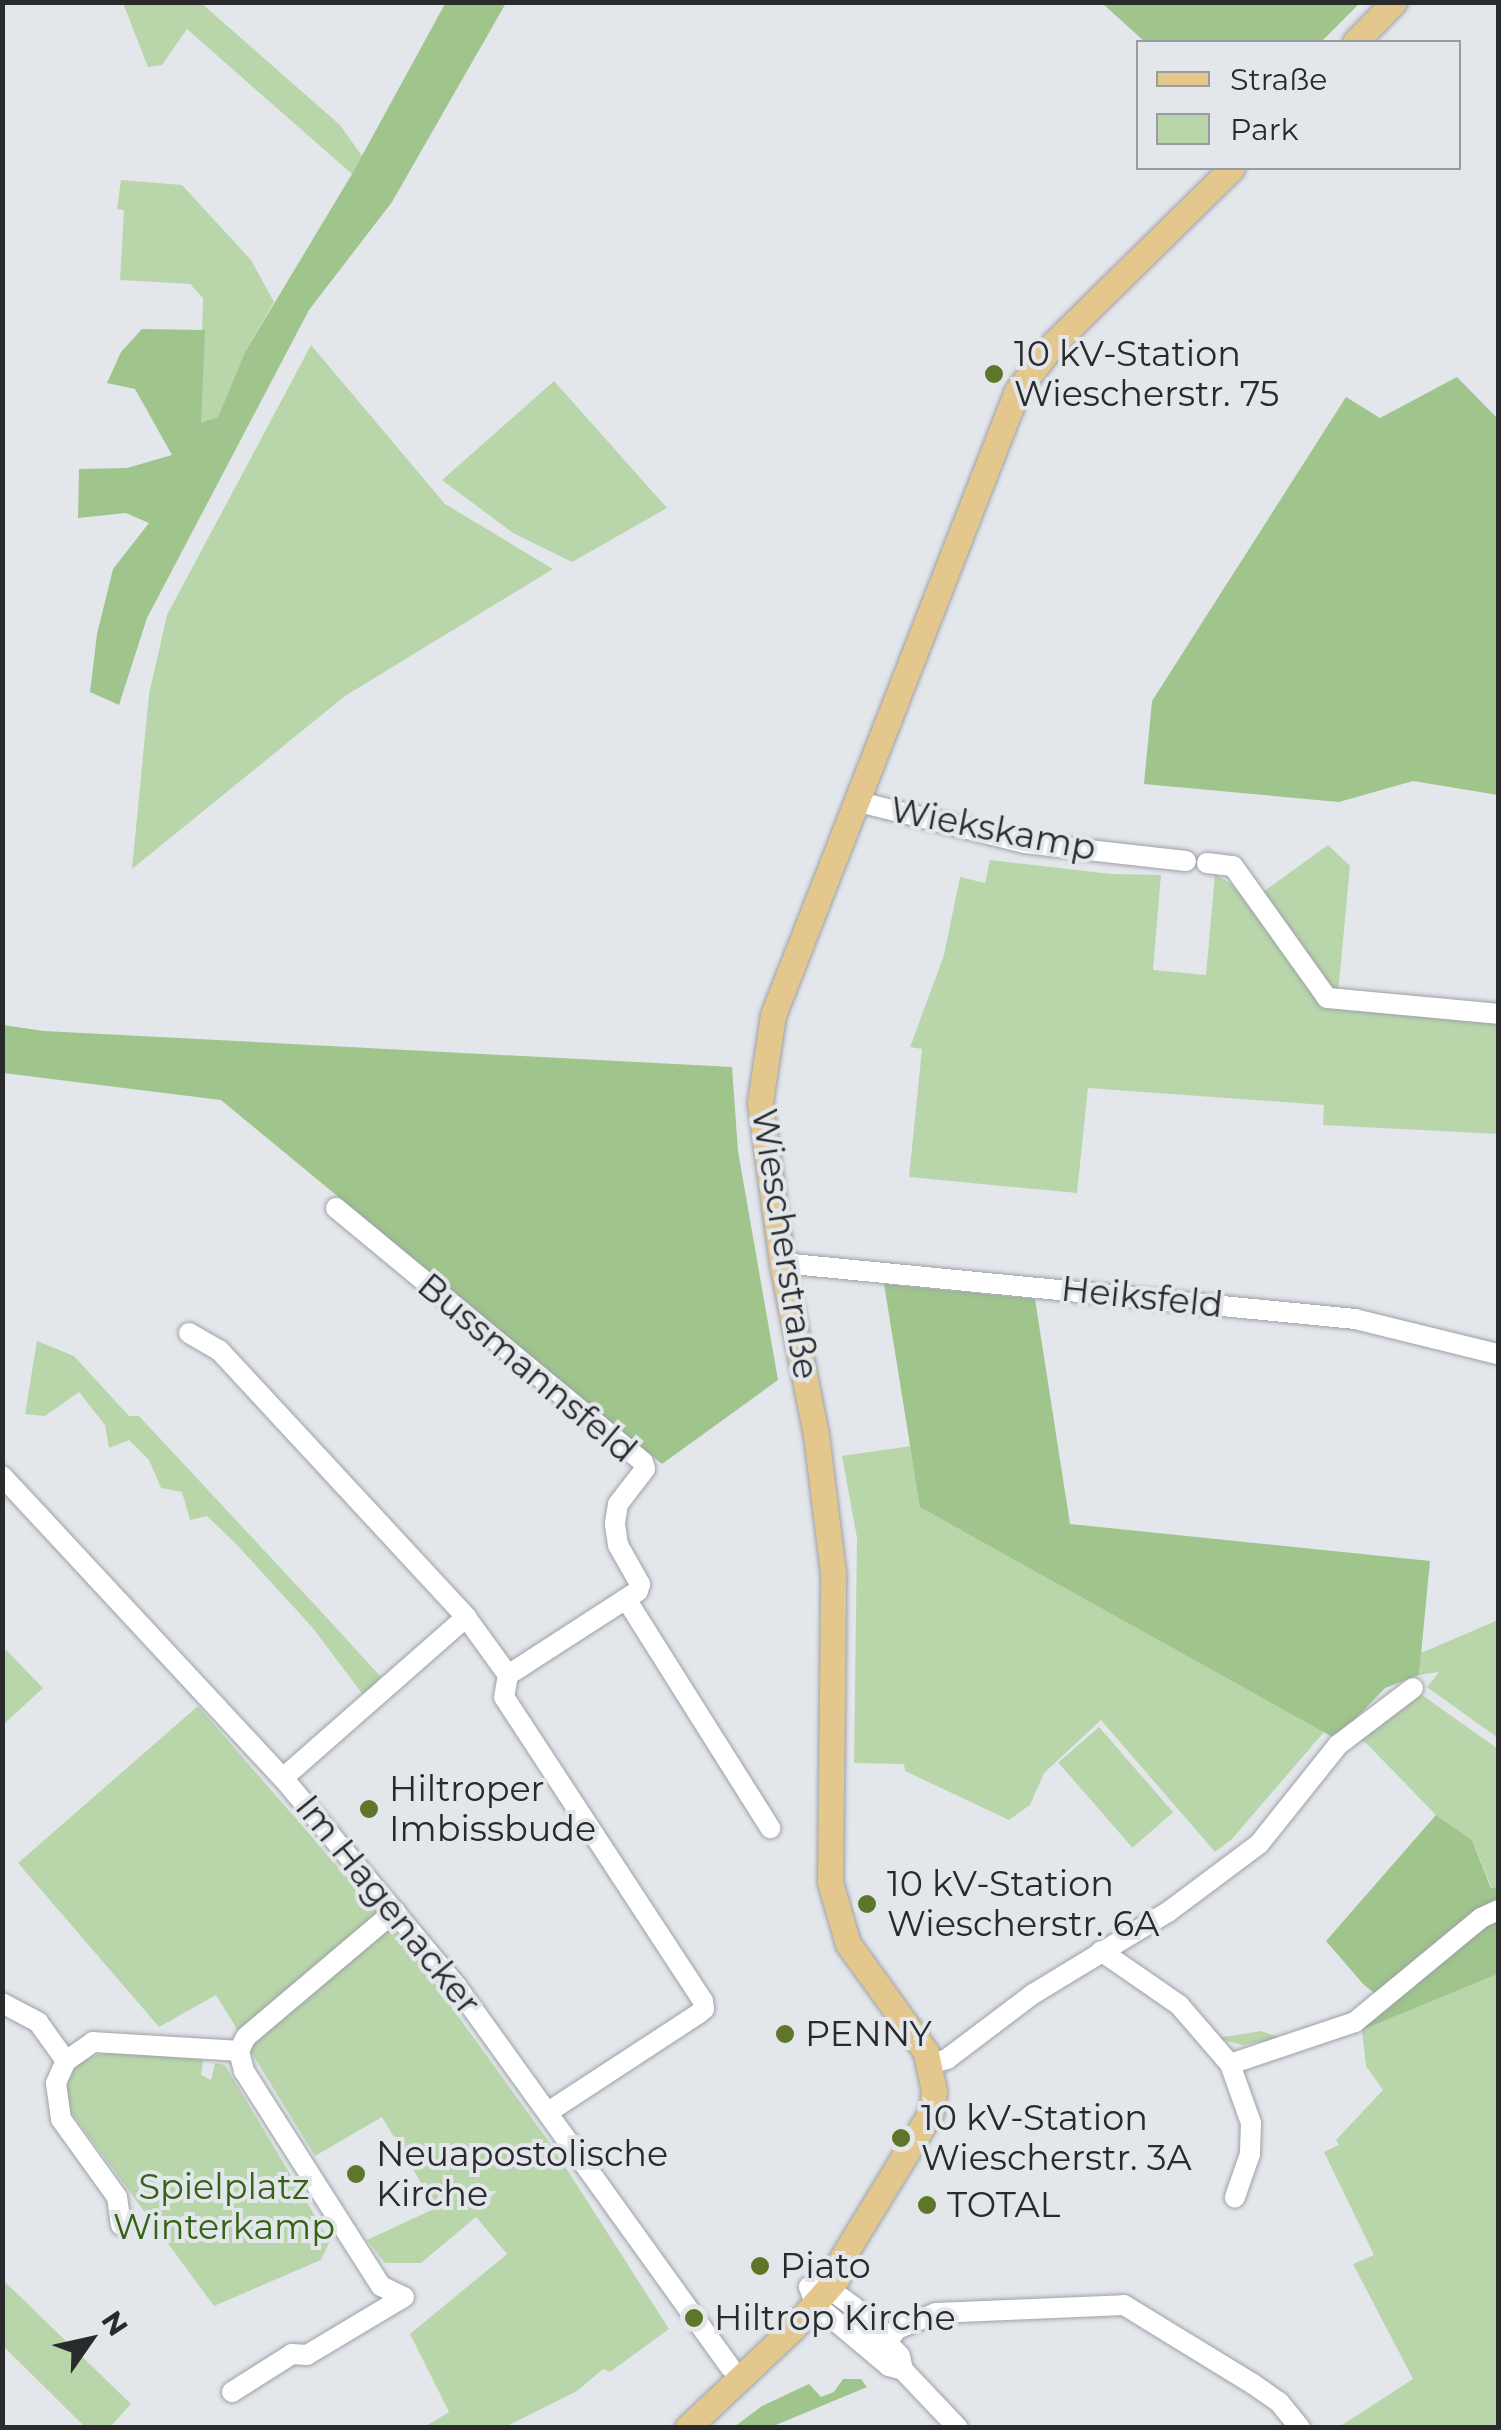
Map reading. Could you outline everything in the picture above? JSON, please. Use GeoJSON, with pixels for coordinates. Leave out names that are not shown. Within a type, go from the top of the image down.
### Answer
{"type":"FeatureCollection","features":[{"type":"Feature","properties":{"kind":"main road"},"geometry":{"type":"LineString","coordinates":[[1358,40],[1394,2]]}},
{"type":"Feature","properties":{"kind":"main road","name":"Wiescherstraße"},"geometry":{"type":"LineString","coordinates":[[931,2064],[916,2036],[848,1944],[834,1905],[830,1882],[833,1573],[807,1376],[782,1263],[760,1083],[773,1015],[1017,391],[1055,342],[1230,170]]}},
{"type":"Feature","properties":{"kind":"main road"},"geometry":{"type":"LineString","coordinates":[[686,2428],[818,2293],[824,2268],[838,2264],[931,2112],[931,2064]]}},
{"type":"Feature","properties":{"kind":"main road"},"geometry":{"type":"LineString","coordinates":[[666,2428],[737,2373]]}},
{"type":"Feature","properties":{"kind":"street","name":"Wiekskamp"},"geometry":{"type":"LineString","coordinates":[[859,802],[1025,844],[1233,866],[1327,998],[1498,1014]]}},
{"type":"Feature","properties":{"kind":"street","name":"Bussmannsfeld"},"geometry":{"type":"LineString","coordinates":[[336,1208],[643,1462],[645,1469],[618,1504],[615,1524],[618,1545],[640,1584],[626,1599]]}},
{"type":"Feature","properties":{"kind":"street","name":"Heiksfeld"},"geometry":{"type":"LineString","coordinates":[[782,1263],[1355,1320],[1498,1354]]}},
{"type":"Feature","properties":{"kind":"street"},"geometry":{"type":"LineString","coordinates":[[189,1333],[219,1350],[466,1617],[508,1675],[504,1697],[704,2009],[550,2111]]}},
{"type":"Feature","properties":{"kind":"street","name":"Im Hagenacker"},"geometry":{"type":"LineString","coordinates":[[2,1476],[283,1778],[395,1911],[550,2111],[737,2373]]}},
{"type":"Feature","properties":{"kind":"street"},"geometry":{"type":"LineString","coordinates":[[508,1675],[626,1599],[770,1828]]}},
{"type":"Feature","properties":{"kind":"street"},"geometry":{"type":"LineString","coordinates":[[283,1778],[466,1617]]}},
{"type":"Feature","properties":{"kind":"street"},"geometry":{"type":"LineString","coordinates":[[931,2064],[948,2060],[1013,2007],[1168,1912],[1259,1844],[1338,1745],[1413,1688]]}},
{"type":"Feature","properties":{"kind":"street"},"geometry":{"type":"LineString","coordinates":[[1230,2064],[1354,2022],[1481,1918],[1498,1910]]}},
{"type":"Feature","properties":{"kind":"street"},"geometry":{"type":"LineString","coordinates":[[232,2392],[292,2354],[308,2355],[404,2296],[381,2286],[244,2071],[239,2051],[246,2036],[395,1911]]}},
{"type":"Feature","properties":{"kind":"street"},"geometry":{"type":"LineString","coordinates":[[1100,1951],[1179,2005],[1230,2064],[1251,2123],[1250,2154],[1235,2197]]}},
{"type":"Feature","properties":{"kind":"street"},"geometry":{"type":"LineString","coordinates":[[2,2003],[38,2022],[66,2061]]}},
{"type":"Feature","properties":{"kind":"street"},"geometry":{"type":"LineString","coordinates":[[120,2225],[117,2197],[62,2118],[56,2083],[66,2061],[94,2042],[239,2051]]}},
{"type":"Feature","properties":{"kind":"street"},"geometry":{"type":"LineString","coordinates":[[818,2293],[882,2348],[900,2356],[903,2370],[958,2428]]}},
{"type":"Feature","properties":{"kind":"street"},"geometry":{"type":"LineString","coordinates":[[882,2348],[898,2329],[936,2313],[1124,2305],[1253,2384],[1278,2402],[1300,2428]]}},
{"type":"Feature","properties":{"kind":"green space"},"geometry":{"type":"Polygon","coordinates":[[[446,2],[506,3],[392,202],[309,310],[147,618],[119,705],[90,692],[97,634],[113,569],[149,523],[126,513],[78,518],[79,469],[127,468],[172,455],[135,389],[107,383],[121,352],[142,329],[205,330],[201,423],[218,417],[245,352],[352,174],[446,2]]]}},
{"type":"Feature","properties":{"kind":"green space"},"geometry":{"type":"Polygon","coordinates":[[[123,3],[201,3],[340,125],[362,156],[352,174],[187,29],[162,65],[148,67],[123,3]]]}},
{"type":"Feature","properties":{"kind":"green space"},"geometry":{"type":"Polygon","coordinates":[[[1102,3],[1360,3],[1323,40],[1143,40],[1102,3]]]}},
{"type":"Feature","properties":{"kind":"green space"},"geometry":{"type":"Polygon","coordinates":[[[121,180],[182,185],[251,260],[274,302],[245,352],[218,417],[200,424],[203,298],[190,284],[120,280],[124,210],[117,209],[121,180]]]}},
{"type":"Feature","properties":{"kind":"green space"},"geometry":{"type":"Polygon","coordinates":[[[311,345],[445,504],[553,569],[345,696],[132,869],[149,694],[167,615],[311,345]]]}},
{"type":"Feature","properties":{"kind":"green space"},"geometry":{"type":"Polygon","coordinates":[[[1457,377],[1498,419],[1498,795],[1413,781],[1339,802],[1144,784],[1152,701],[1346,397],[1380,418],[1457,377]]]}},
{"type":"Feature","properties":{"kind":"green space"},"geometry":{"type":"Polygon","coordinates":[[[554,381],[667,508],[572,562],[513,533],[442,480],[554,381]]]}},
{"type":"Feature","properties":{"kind":"green space"},"geometry":{"type":"Polygon","coordinates":[[[1328,845],[1350,866],[1337,1005],[1498,1023],[1498,1134],[1323,1125],[1324,1105],[1088,1088],[1077,1193],[909,1177],[922,1049],[910,1047],[944,955],[960,877],[985,883],[990,860],[1111,874],[1161,875],[1153,970],[1206,975],[1215,874],[1231,884],[1248,903],[1328,845]]]}},
{"type":"Feature","properties":{"kind":"green space"},"geometry":{"type":"Polygon","coordinates":[[[3,1025],[44,1031],[732,1067],[738,1151],[778,1380],[662,1464],[221,1100],[3,1073],[3,1025]]]}},
{"type":"Feature","properties":{"kind":"green space"},"geometry":{"type":"Polygon","coordinates":[[[884,1284],[1035,1299],[1070,1524],[1430,1561],[1419,1675],[1385,1688],[1336,1739],[920,1507],[884,1284]]]}},
{"type":"Feature","properties":{"kind":"green space"},"geometry":{"type":"Polygon","coordinates":[[[37,1341],[74,1356],[129,1416],[139,1416],[328,1619],[381,1677],[364,1696],[312,1627],[236,1544],[207,1516],[190,1520],[182,1492],[161,1488],[149,1460],[129,1440],[109,1448],[105,1425],[79,1392],[45,1416],[25,1414],[37,1341]]]}},
{"type":"Feature","properties":{"kind":"green space"},"geometry":{"type":"Polygon","coordinates":[[[911,1446],[921,1507],[1324,1732],[1232,1839],[1215,1852],[1101,1720],[1044,1773],[1030,1805],[1009,1820],[905,1771],[904,1764],[854,1763],[857,1538],[842,1456],[911,1446]]]}},
{"type":"Feature","properties":{"kind":"green space"},"geometry":{"type":"Polygon","coordinates":[[[1498,1620],[1498,1738],[1427,1687],[1439,1672],[1419,1675],[1421,1653],[1498,1620]]]}},
{"type":"Feature","properties":{"kind":"green space"},"geometry":{"type":"Polygon","coordinates":[[[6,1650],[43,1688],[3,1725],[3,1654],[6,1650]]]}},
{"type":"Feature","properties":{"kind":"green space"},"geometry":{"type":"Polygon","coordinates":[[[1415,1690],[1498,1749],[1498,1887],[1492,1888],[1472,1840],[1436,1815],[1366,1743],[1354,1738],[1415,1690]]]}},
{"type":"Feature","properties":{"kind":"green space"},"geometry":{"type":"Polygon","coordinates":[[[198,1706],[411,1951],[552,2146],[669,2329],[610,2372],[603,2369],[577,2391],[505,2427],[424,2427],[449,2412],[410,2334],[507,2254],[476,2217],[421,2263],[385,2263],[367,2240],[436,2208],[382,2117],[315,2156],[216,1995],[159,2027],[18,1863],[198,1706]]]}},
{"type":"Feature","properties":{"kind":"green space"},"geometry":{"type":"Polygon","coordinates":[[[1099,1727],[1173,1812],[1132,1848],[1058,1762],[1099,1727]]]}},
{"type":"Feature","properties":{"kind":"green space"},"geometry":{"type":"Polygon","coordinates":[[[1436,1815],[1472,1840],[1491,1888],[1498,1887],[1498,1974],[1362,2030],[1360,2027],[1388,2003],[1364,1985],[1326,1941],[1436,1815]]]}},
{"type":"Feature","properties":{"kind":"green space"},"geometry":{"type":"Polygon","coordinates":[[[1498,1974],[1498,2427],[1339,2427],[1413,2379],[1353,2264],[1374,2255],[1324,2152],[1339,2145],[1336,2140],[1383,2090],[1366,2066],[1362,2030],[1498,1974]]]}},
{"type":"Feature","properties":{"kind":"green space"},"geometry":{"type":"Polygon","coordinates":[[[1261,2031],[1282,2038],[1242,2045],[1217,2038],[1261,2031]]]}},
{"type":"Feature","properties":{"kind":"green space","name":"Spielplatz Winterkamp"},"geometry":{"type":"Polygon","coordinates":[[[99,2054],[203,2060],[201,2075],[211,2080],[215,2063],[225,2065],[330,2241],[321,2260],[214,2306],[71,2112],[66,2092],[69,2077],[79,2063],[99,2054]]]}},
{"type":"Feature","properties":{"kind":"green space"},"geometry":{"type":"Polygon","coordinates":[[[3,2280],[131,2404],[110,2427],[85,2427],[3,2346],[3,2280]]]}},
{"type":"Feature","properties":{"kind":"green space"},"geometry":{"type":"Polygon","coordinates":[[[843,2379],[861,2379],[867,2387],[771,2427],[734,2427],[762,2406],[809,2384],[821,2397],[834,2392],[843,2379]]]}},
{"type":"Feature","properties":{"kind":"place","name":"10 kV-Station Wiescherstr. 75"},"geometry":{"type":"Point","coordinates":[994,374]}},
{"type":"Feature","properties":{"kind":"place","name":"Hiltroper Imbissbude"},"geometry":{"type":"Point","coordinates":[369,1809]}},
{"type":"Feature","properties":{"kind":"place","name":"10 kV-Station Wiescherstr. 6A"},"geometry":{"type":"Point","coordinates":[867,1904]}},
{"type":"Feature","properties":{"kind":"place","name":"PENNY"},"geometry":{"type":"Point","coordinates":[785,2034]}},
{"type":"Feature","properties":{"kind":"place","name":"10 kV-Station Wiescherstr. 3A"},"geometry":{"type":"Point","coordinates":[901,2138]}},
{"type":"Feature","properties":{"kind":"place","name":"Neuapostolische Kirche"},"geometry":{"type":"Point","coordinates":[356,2174]}},
{"type":"Feature","properties":{"kind":"place","name":"TOTAL"},"geometry":{"type":"Point","coordinates":[927,2205]}},
{"type":"Feature","properties":{"kind":"place","name":"Piato"},"geometry":{"type":"Point","coordinates":[760,2266]}},
{"type":"Feature","properties":{"kind":"place","name":"Hiltrop Kirche"},"geometry":{"type":"Point","coordinates":[694,2318]}}]}
